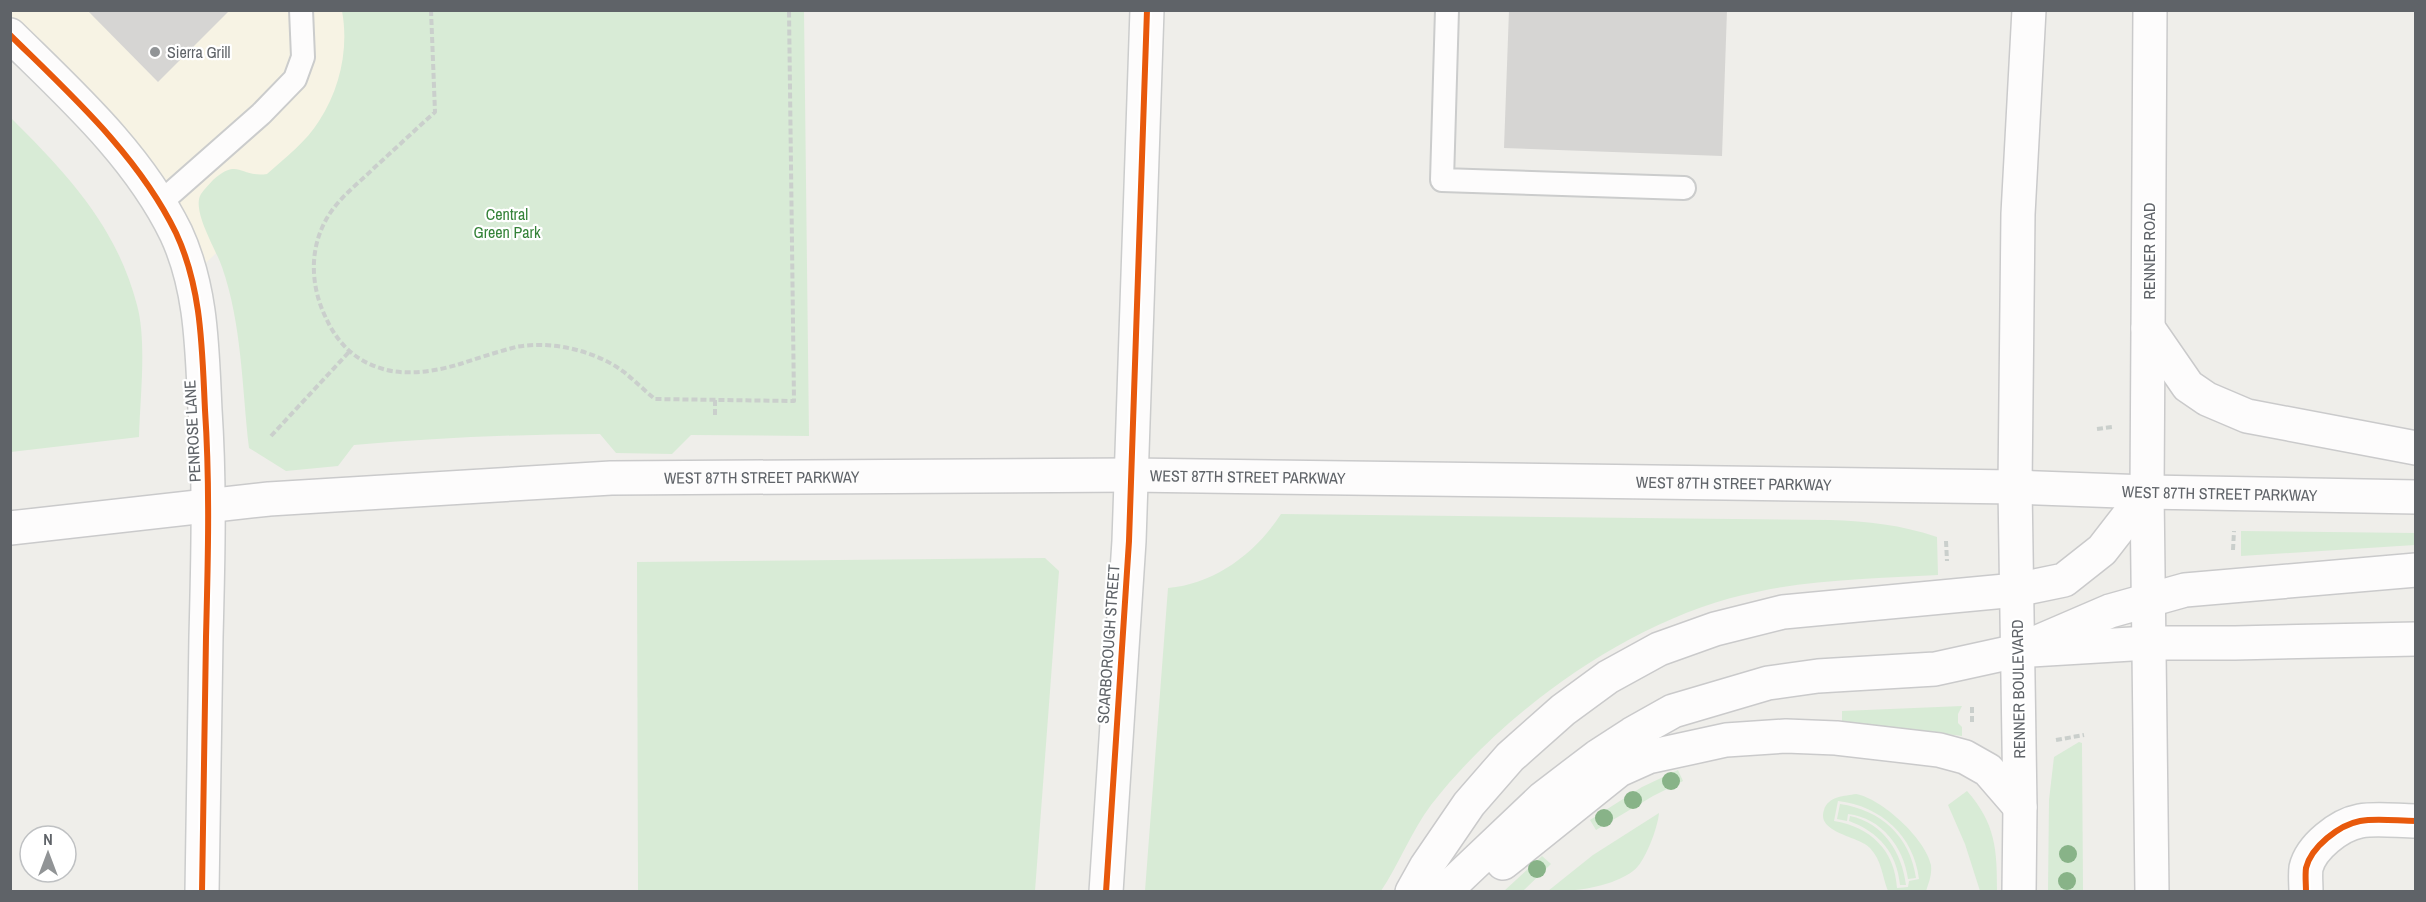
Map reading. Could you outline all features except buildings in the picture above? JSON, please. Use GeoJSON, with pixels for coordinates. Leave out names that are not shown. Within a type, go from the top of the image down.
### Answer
{"type":"FeatureCollection","features":[{"type":"Feature","properties":{"kind":"main road","name":"SCARBOROUGH STREET"},"geometry":{"type":"LineString","coordinates":[[1106,891],[1131,475],[1147,10]]}},
{"type":"Feature","properties":{"kind":"main road"},"geometry":{"type":"LineString","coordinates":[[2015,487],[2018,214],[2029,10]]}},
{"type":"Feature","properties":{"kind":"main road","name":"RENNER ROAD"},"geometry":{"type":"LineString","coordinates":[[2147,492],[2150,10]]}},
{"type":"Feature","properties":{"kind":"main road","name":"PENROSE LANE"},"geometry":{"type":"LineString","coordinates":[[10,35],[71,95],[131,161],[160,203],[177,235],[191,272],[200,309],[209,504],[202,891]]}},
{"type":"Feature","properties":{"kind":"main road"},"geometry":{"type":"LineString","coordinates":[[2148,328],[2188,386],[2207,399],[2247,417],[2415,448]]}},
{"type":"Feature","properties":{"kind":"main road","name":"WEST 87TH STREET PARKWAY"},"geometry":{"type":"LineString","coordinates":[[10,528],[209,504],[381,490],[611,478],[1131,475],[2015,487],[2415,497]]}},
{"type":"Feature","properties":{"kind":"main road","name":"RENNER BOULEVARD"},"geometry":{"type":"LineString","coordinates":[[2015,487],[2020,807],[2019,891]]}},
{"type":"Feature","properties":{"kind":"main road"},"geometry":{"type":"LineString","coordinates":[[1413,891],[1426,867],[1469,804],[1510,756],[1563,710],[1608,677],[1659,649],[1715,629],[1782,612],[2016,590],[2064,580],[2102,550],[2147,492]]}},
{"type":"Feature","properties":{"kind":"main road"},"geometry":{"type":"LineString","coordinates":[[2147,492],[2152,891]]}},
{"type":"Feature","properties":{"kind":"main road"},"geometry":{"type":"LineString","coordinates":[[2017,651],[2110,611],[2185,590],[2415,570]]}},
{"type":"Feature","properties":{"kind":"main road"},"geometry":{"type":"LineString","coordinates":[[1444,891],[1543,798],[1598,756],[1632,734],[1673,711],[1768,683],[1818,676],[1935,669],[2017,651],[2148,643],[2415,639]]}},
{"type":"Feature","properties":{"kind":"main road"},"geometry":{"type":"LineString","coordinates":[[1462,891],[1480,882],[1619,770],[1648,757],[1726,740],[1786,736],[1836,738],[1939,750],[1965,757],[1988,770],[2020,807]]}},
{"type":"Feature","properties":{"kind":"main road"},"geometry":{"type":"LineString","coordinates":[[2306,891],[2306,868],[2313,854],[2328,838],[2342,828],[2360,821],[2415,821]]}},
{"type":"Feature","properties":{"kind":"lane"},"geometry":{"type":"LineString","coordinates":[[160,203],[261,114],[295,79],[303,57],[301,10]]}},
{"type":"Feature","properties":{"kind":"lane"},"geometry":{"type":"LineString","coordinates":[[1447,10],[1442,180],[1684,188]]}},
{"type":"Feature","properties":{"kind":"path"},"geometry":{"type":"LineString","coordinates":[[431,10],[435,112],[345,195],[332,210],[317,241],[313,274],[317,295],[332,332],[349,352],[384,369],[409,372],[445,368],[517,347],[551,346],[576,350],[601,358],[624,372],[655,399],[794,401],[789,10]]}},
{"type":"Feature","properties":{"kind":"path"},"geometry":{"type":"LineString","coordinates":[[271,436],[349,352]]}},
{"type":"Feature","properties":{"kind":"path"},"geometry":{"type":"LineString","coordinates":[[715,400],[715,416]]}},
{"type":"Feature","properties":{"kind":"path"},"geometry":{"type":"LineString","coordinates":[[2233,556],[2234,531]]}},
{"type":"Feature","properties":{"kind":"path"},"geometry":{"type":"LineString","coordinates":[[1972,705],[1972,722]]}},
{"type":"Feature","properties":{"kind":"path"},"geometry":{"type":"LineString","coordinates":[[2056,740],[2084,735]]}},
{"type":"Feature","properties":{"kind":"shaded area"},"geometry":{"type":"Polygon","coordinates":[[[11,11],[378,11],[379,100],[195,273],[180,233],[11,41],[11,11]]]}},
{"type":"Feature","properties":{"kind":"green space","name":"Central Green Park"},"geometry":{"type":"Polygon","coordinates":[[[342,11],[804,11],[809,436],[691,435],[672,454],[616,453],[600,434],[416,440],[354,445],[338,466],[286,471],[249,448],[234,311],[222,267],[199,210],[199,201],[202,192],[213,180],[229,170],[267,174],[314,128],[332,96],[341,68],[344,39],[342,11]]]}},
{"type":"Feature","properties":{"kind":"green space"},"geometry":{"type":"Polygon","coordinates":[[[11,118],[87,202],[103,225],[128,276],[137,305],[142,336],[139,437],[11,452],[11,118]]]}},
{"type":"Feature","properties":{"kind":"green space"},"geometry":{"type":"Polygon","coordinates":[[[1281,514],[1858,521],[1884,524],[1937,537],[1938,575],[1816,583],[1743,595],[1700,608],[1656,626],[1613,649],[1571,675],[1531,705],[1460,770],[1424,815],[1381,891],[1145,891],[1168,588],[1202,580],[1233,564],[1259,541],[1281,514]]]}},
{"type":"Feature","properties":{"kind":"green space"},"geometry":{"type":"Polygon","coordinates":[[[2241,531],[2415,533],[2415,545],[2241,556],[2241,531]]]}},
{"type":"Feature","properties":{"kind":"green space"},"geometry":{"type":"Polygon","coordinates":[[[1045,558],[1059,571],[1035,891],[638,891],[637,562],[1045,558]]]}},
{"type":"Feature","properties":{"kind":"green space"},"geometry":{"type":"Polygon","coordinates":[[[1962,706],[1958,714],[1958,723],[1962,727],[1962,736],[1842,721],[1842,711],[1962,706]]]}},
{"type":"Feature","properties":{"kind":"green space"},"geometry":{"type":"Polygon","coordinates":[[[2079,742],[2082,743],[2083,891],[2048,891],[2049,800],[2054,757],[2079,742]]]}},
{"type":"Feature","properties":{"kind":"green space"},"geometry":{"type":"Polygon","coordinates":[[[1678,770],[1683,781],[1596,830],[1590,820],[1642,787],[1678,770]]]}},
{"type":"Feature","properties":{"kind":"green space"},"geometry":{"type":"Polygon","coordinates":[[[1967,791],[1984,815],[1993,838],[1997,891],[1980,891],[1965,844],[1948,805],[1967,791]]]}},
{"type":"Feature","properties":{"kind":"green space"},"geometry":{"type":"Polygon","coordinates":[[[1856,794],[1878,803],[1889,811],[1912,832],[1921,844],[1931,865],[1931,875],[1926,891],[1888,891],[1879,863],[1870,848],[1826,824],[1823,818],[1824,810],[1829,802],[1842,796],[1856,794]],[[1838,801],[1834,821],[1859,829],[1879,843],[1892,863],[1897,888],[1908,887],[1909,881],[1919,879],[1916,864],[1903,837],[1881,817],[1854,804],[1838,801]]]}},
{"type":"Feature","properties":{"kind":"green space"},"geometry":{"type":"Polygon","coordinates":[[[1840,804],[1868,812],[1891,828],[1907,850],[1916,878],[1908,879],[1902,856],[1881,828],[1871,821],[1848,814],[1847,821],[1837,819],[1840,804]]]}},
{"type":"Feature","properties":{"kind":"green space"},"geometry":{"type":"Polygon","coordinates":[[[1659,813],[1650,844],[1642,861],[1633,871],[1604,885],[1569,891],[1548,891],[1593,855],[1659,813]]]}},
{"type":"Feature","properties":{"kind":"green space"},"geometry":{"type":"Polygon","coordinates":[[[1850,816],[1873,825],[1882,832],[1900,862],[1906,885],[1900,885],[1895,863],[1885,845],[1869,831],[1849,821],[1850,816]]]}},
{"type":"Feature","properties":{"kind":"green space"},"geometry":{"type":"Polygon","coordinates":[[[1542,856],[1551,864],[1523,891],[1504,891],[1542,856]]]}},
{"type":"Feature","properties":{"kind":"cycle path"},"geometry":{"type":"LineString","coordinates":[[1106,892],[1129,541],[1147,10]]}},
{"type":"Feature","properties":{"kind":"cycle path"},"geometry":{"type":"LineString","coordinates":[[10,35],[102,127],[143,178],[176,233],[185,254],[196,298],[201,342],[208,466],[202,892]]}},
{"type":"Feature","properties":{"kind":"cycle path"},"geometry":{"type":"LineString","coordinates":[[2306,892],[2306,868],[2309,860],[2320,845],[2335,832],[2360,821],[2416,821]]}},
{"type":"Feature","properties":{"kind":"place","name":"Sierra Grill"},"geometry":{"type":"Point","coordinates":[155,52]}}]}
